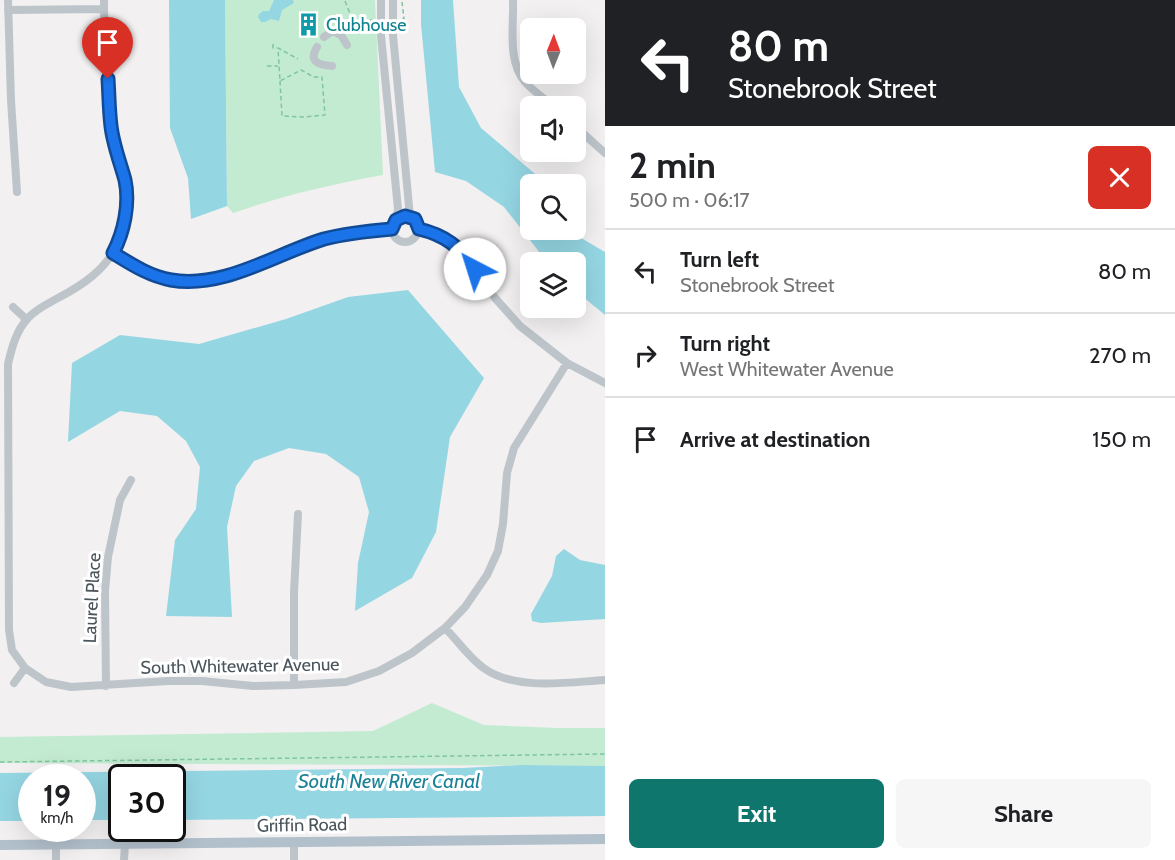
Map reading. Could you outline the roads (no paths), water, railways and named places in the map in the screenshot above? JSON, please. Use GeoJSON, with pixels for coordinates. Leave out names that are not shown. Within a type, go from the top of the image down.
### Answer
{"type":"FeatureCollection","features":[{"type":"Feature","properties":{"kind":"main road","name":"Griffin Road"},"geometry":{"type":"LineString","coordinates":[[0,845],[605,839]]}},
{"type":"Feature","properties":{"kind":"street"},"geometry":{"type":"LineString","coordinates":[[381,0],[381,36],[398,209],[392,229],[396,238],[405,242],[415,238],[419,229],[415,219],[400,217],[396,220]]}},
{"type":"Feature","properties":{"kind":"street"},"geometry":{"type":"LineString","coordinates":[[393,0],[393,35],[410,217]]}},
{"type":"Feature","properties":{"kind":"street"},"geometry":{"type":"LineString","coordinates":[[513,0],[514,52],[517,68],[525,81],[542,96]]}},
{"type":"Feature","properties":{"kind":"street"},"geometry":{"type":"LineString","coordinates":[[14,683],[26,669],[12,650],[9,630],[8,364],[13,341],[26,320],[38,309],[81,286],[96,274],[113,253],[119,241],[127,200],[111,125],[104,5],[8,5],[17,192]]}},
{"type":"Feature","properties":{"kind":"street"},"geometry":{"type":"LineString","coordinates":[[324,37],[332,31],[337,33],[347,45]]}},
{"type":"Feature","properties":{"kind":"street"},"geometry":{"type":"LineString","coordinates":[[317,47],[313,55],[314,60],[319,65],[332,66]]}},
{"type":"Feature","properties":{"kind":"street"},"geometry":{"type":"LineString","coordinates":[[586,136],[605,153]]}},
{"type":"Feature","properties":{"kind":"street"},"geometry":{"type":"LineString","coordinates":[[113,253],[143,271],[170,280],[194,281],[225,277],[322,240],[352,232],[392,229]]}},
{"type":"Feature","properties":{"kind":"street"},"geometry":{"type":"LineString","coordinates":[[419,229],[435,233],[451,241],[465,255],[495,298],[520,326],[567,363],[605,383]]}},
{"type":"Feature","properties":{"kind":"street"},"geometry":{"type":"LineString","coordinates":[[13,307],[26,320]]}},
{"type":"Feature","properties":{"kind":"street","name":"South Whitewater Avenue"},"geometry":{"type":"LineString","coordinates":[[26,669],[46,682],[71,687],[168,681],[202,681],[253,686],[294,685],[346,682],[379,671],[412,653],[445,628],[465,608],[488,575],[498,551],[507,473],[514,448],[567,363]]}},
{"type":"Feature","properties":{"kind":"street","name":"Laurel Place"},"geometry":{"type":"LineString","coordinates":[[106,686],[105,591],[108,558],[120,500],[131,480]]}},
{"type":"Feature","properties":{"kind":"street"},"geometry":{"type":"LineString","coordinates":[[294,685],[294,593],[298,514]]}},
{"type":"Feature","properties":{"kind":"street"},"geometry":{"type":"LineString","coordinates":[[445,628],[484,669],[511,680],[542,684],[605,680]]}},
{"type":"Feature","properties":{"kind":"street"},"geometry":{"type":"LineString","coordinates":[[294,842],[294,860]]}},
{"type":"Feature","properties":{"kind":"street"},"geometry":{"type":"LineString","coordinates":[[124,860],[125,844]]}},
{"type":"Feature","properties":{"kind":"street"},"geometry":{"type":"LineString","coordinates":[[56,845],[56,860]]}},
{"type":"Feature","properties":{"kind":"water"},"geometry":{"type":"Polygon","coordinates":[[[169,0],[225,0],[227,206],[191,219],[188,178],[170,128],[169,0]]]}},
{"type":"Feature","properties":{"kind":"water"},"geometry":{"type":"Polygon","coordinates":[[[274,0],[293,0],[294,3],[282,10],[279,21],[271,19],[261,22],[259,14],[269,11],[274,0]]]}},
{"type":"Feature","properties":{"kind":"water"},"geometry":{"type":"Polygon","coordinates":[[[421,0],[453,0],[459,87],[481,128],[535,174],[520,174],[520,227],[504,207],[466,181],[435,172],[421,24],[421,0]]]}},
{"type":"Feature","properties":{"kind":"water"},"geometry":{"type":"Polygon","coordinates":[[[530,240],[584,240],[605,252],[605,315],[586,299],[586,252],[539,252],[530,240]]]}},
{"type":"Feature","properties":{"kind":"water"},"geometry":{"type":"Polygon","coordinates":[[[408,290],[484,378],[450,437],[436,532],[412,578],[355,611],[358,563],[369,512],[359,477],[326,454],[289,448],[254,461],[236,486],[227,527],[232,617],[166,616],[175,540],[196,509],[200,467],[186,441],[157,416],[120,411],[68,442],[72,363],[120,335],[199,344],[286,319],[348,297],[408,290]]]}},
{"type":"Feature","properties":{"kind":"water"},"geometry":{"type":"Polygon","coordinates":[[[564,549],[580,560],[605,565],[605,619],[541,623],[532,621],[531,614],[552,576],[556,556],[564,549]]]}},
{"type":"Feature","properties":{"kind":"water","name":"South New River Canal"},"geometry":{"type":"Polygon","coordinates":[[[522,765],[605,766],[605,816],[186,820],[186,771],[463,768],[522,765]]]}},
{"type":"Feature","properties":{"kind":"water"},"geometry":{"type":"Polygon","coordinates":[[[96,772],[108,772],[108,820],[96,820],[96,772]]]}},
{"type":"Feature","properties":{"kind":"water"},"geometry":{"type":"Polygon","coordinates":[[[0,773],[18,773],[18,821],[0,821],[0,773]]]}},
{"type":"Feature","properties":{"kind":"place","name":"Clubhouse"},"geometry":{"type":"Point","coordinates":[308,25]}}]}
